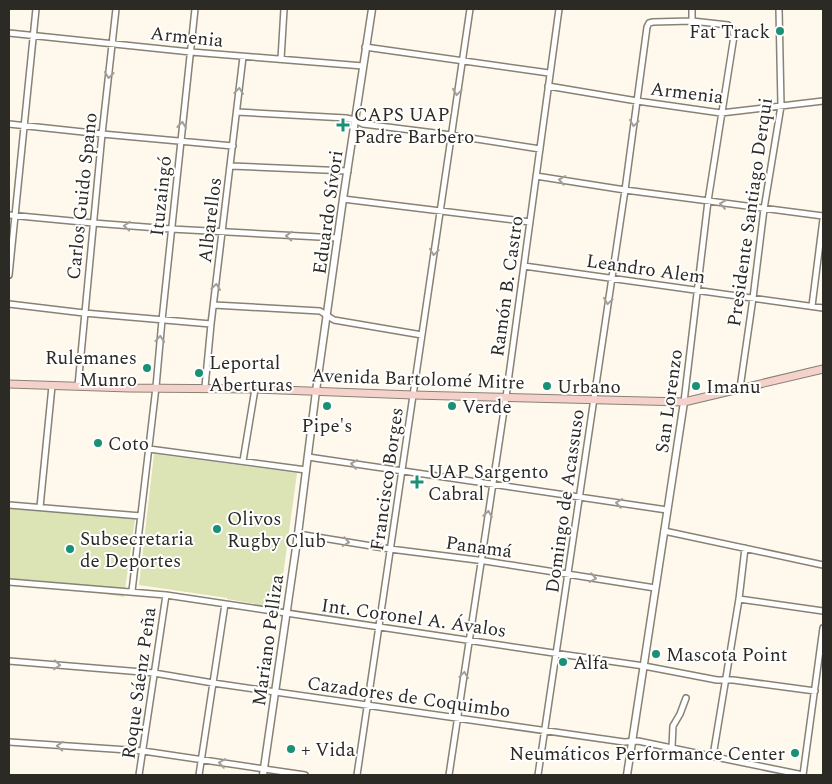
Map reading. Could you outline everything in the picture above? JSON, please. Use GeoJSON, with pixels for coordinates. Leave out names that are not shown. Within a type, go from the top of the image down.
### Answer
{"type":"FeatureCollection","features":[{"type":"Feature","properties":{"kind":"main road","name":"Avenida Bartolomé Mitre"},"geometry":{"type":"LineString","coordinates":[[9,384],[205,387],[506,398],[684,402],[823,369]]}},
{"type":"Feature","properties":{"kind":"street"},"geometry":{"type":"LineString","coordinates":[[9,275],[12,215],[24,125],[36,9]]}},
{"type":"Feature","properties":{"kind":"street","name":"Carlos Guido Spano"},"geometry":{"type":"LineString","coordinates":[[78,386],[116,9]]}},
{"type":"Feature","properties":{"kind":"street","name":"Ituzaingó"},"geometry":{"type":"LineString","coordinates":[[132,592],[156,387],[195,9]]}},
{"type":"Feature","properties":{"kind":"street"},"geometry":{"type":"LineString","coordinates":[[281,60],[284,9]]}},
{"type":"Feature","properties":{"kind":"street","name":"Eduardo Sívori"},"geometry":{"type":"LineString","coordinates":[[316,391],[372,9]]}},
{"type":"Feature","properties":{"kind":"street","name":"Francisco Borges"},"geometry":{"type":"LineString","coordinates":[[357,775],[470,9]]}},
{"type":"Feature","properties":{"kind":"street","name":"Ramón B. Castro"},"geometry":{"type":"LineString","coordinates":[[449,775],[506,398],[559,9]]}},
{"type":"Feature","properties":{"kind":"street"},"geometry":{"type":"LineString","coordinates":[[692,9],[692,21]]}},
{"type":"Feature","properties":{"kind":"street","name":"Presidente Santiago Derqui"},"geometry":{"type":"LineString","coordinates":[[740,388],[780,106],[779,9]]}},
{"type":"Feature","properties":{"kind":"street","name":"Domingo de Acassuso"},"geometry":{"type":"LineString","coordinates":[[538,775],[625,190],[647,27],[652,22],[692,21]]}},
{"type":"Feature","properties":{"kind":"street","name":"San Lorenzo"},"geometry":{"type":"LineString","coordinates":[[627,775],[684,402],[708,202],[734,36],[733,30],[728,25],[692,21]]}},
{"type":"Feature","properties":{"kind":"street","name":"Armenia"},"geometry":{"type":"LineString","coordinates":[[9,33],[243,57],[363,66]]}},
{"type":"Feature","properties":{"kind":"street"},"geometry":{"type":"LineString","coordinates":[[365,48],[549,73]]}},
{"type":"Feature","properties":{"kind":"street","name":"Albarellos"},"geometry":{"type":"LineString","coordinates":[[205,387],[243,57]]}},
{"type":"Feature","properties":{"kind":"street","name":"Armenia"},"geometry":{"type":"LineString","coordinates":[[548,86],[721,113],[823,102]]}},
{"type":"Feature","properties":{"kind":"street"},"geometry":{"type":"LineString","coordinates":[[236,112],[346,118],[363,124],[540,148]]}},
{"type":"Feature","properties":{"kind":"street"},"geometry":{"type":"LineString","coordinates":[[9,124],[233,146]]}},
{"type":"Feature","properties":{"kind":"street"},"geometry":{"type":"LineString","coordinates":[[230,166],[348,171]]}},
{"type":"Feature","properties":{"kind":"street"},"geometry":{"type":"LineString","coordinates":[[536,176],[823,218],[812,306]]}},
{"type":"Feature","properties":{"kind":"street"},"geometry":{"type":"LineString","coordinates":[[343,199],[530,222]]}},
{"type":"Feature","properties":{"kind":"street"},"geometry":{"type":"LineString","coordinates":[[12,215],[222,233],[338,238]]}},
{"type":"Feature","properties":{"kind":"street","name":"Leandro Alem"},"geometry":{"type":"LineString","coordinates":[[524,266],[823,308]]}},
{"type":"Feature","properties":{"kind":"street"},"geometry":{"type":"LineString","coordinates":[[9,304],[84,313],[211,324]]}},
{"type":"Feature","properties":{"kind":"street"},"geometry":{"type":"LineString","coordinates":[[214,306],[320,311],[334,320],[422,334]]}},
{"type":"Feature","properties":{"kind":"street"},"geometry":{"type":"LineString","coordinates":[[40,507],[52,386]]}},
{"type":"Feature","properties":{"kind":"street"},"geometry":{"type":"LineString","coordinates":[[243,462],[255,389]]}},
{"type":"Feature","properties":{"kind":"street","name":"Mariano Pelliza"},"geometry":{"type":"LineString","coordinates":[[263,772],[298,534],[316,391]]}},
{"type":"Feature","properties":{"kind":"street"},"geometry":{"type":"LineString","coordinates":[[149,450],[306,470]]}},
{"type":"Feature","properties":{"kind":"street"},"geometry":{"type":"LineString","coordinates":[[308,457],[667,510]]}},
{"type":"Feature","properties":{"kind":"street"},"geometry":{"type":"LineString","coordinates":[[9,504],[141,516]]}},
{"type":"Feature","properties":{"kind":"street"},"geometry":{"type":"LineString","coordinates":[[664,531],[823,566]]}},
{"type":"Feature","properties":{"kind":"street","name":"Panamá"},"geometry":{"type":"LineString","coordinates":[[298,534],[655,588]]}},
{"type":"Feature","properties":{"kind":"street"},"geometry":{"type":"LineString","coordinates":[[713,756],[739,599],[745,548]]}},
{"type":"Feature","properties":{"kind":"street","name":"Int. Coronel A. Ávalos"},"geometry":{"type":"LineString","coordinates":[[9,582],[166,595],[644,666],[717,680],[814,691]]}},
{"type":"Feature","properties":{"kind":"street","name":"Roque Sáenz Peña"},"geometry":{"type":"LineString","coordinates":[[140,775],[166,595]]}},
{"type":"Feature","properties":{"kind":"street"},"geometry":{"type":"LineString","coordinates":[[739,599],[823,611]]}},
{"type":"Feature","properties":{"kind":"street"},"geometry":{"type":"LineString","coordinates":[[199,775],[225,604]]}},
{"type":"Feature","properties":{"kind":"street"},"geometry":{"type":"LineString","coordinates":[[803,775],[823,628]]}},
{"type":"Feature","properties":{"kind":"street","name":"Cazadores de Coquimbo"},"geometry":{"type":"LineString","coordinates":[[9,661],[154,673],[545,731],[632,742],[638,741],[803,775]]}},
{"type":"Feature","properties":{"kind":"street"},"geometry":{"type":"LineString","coordinates":[[672,748],[673,726],[686,698]]}},
{"type":"Feature","properties":{"kind":"street"},"geometry":{"type":"LineString","coordinates":[[9,742],[143,751],[263,772],[304,775]]}},
{"type":"Feature","properties":{"kind":"green space","name":"Olivos Rugby Club"},"geometry":{"type":"Polygon","coordinates":[[[154,454],[297,473],[279,605],[269,604],[268,606],[139,585],[154,454]]]}},
{"type":"Feature","properties":{"kind":"green space","name":"Subsecretaria de Deportes"},"geometry":{"type":"Polygon","coordinates":[[[9,506],[135,519],[124,597],[9,580],[9,506]]]}},
{"type":"Feature","properties":{"kind":"place","name":"Fat Track"},"geometry":{"type":"Point","coordinates":[780,31]}},
{"type":"Feature","properties":{"kind":"place","name":"CAPS UAP Padre Barbero"},"geometry":{"type":"Point","coordinates":[343,125]}},
{"type":"Feature","properties":{"kind":"place","name":"Rulemanes Munro"},"geometry":{"type":"Point","coordinates":[147,368]}},
{"type":"Feature","properties":{"kind":"place","name":"Leportal Aberturas"},"geometry":{"type":"Point","coordinates":[199,373]}},
{"type":"Feature","properties":{"kind":"place","name":"Urbano"},"geometry":{"type":"Point","coordinates":[547,386]}},
{"type":"Feature","properties":{"kind":"place","name":"Imanu"},"geometry":{"type":"Point","coordinates":[696,386]}},
{"type":"Feature","properties":{"kind":"place","name":"Pipe's"},"geometry":{"type":"Point","coordinates":[327,406]}},
{"type":"Feature","properties":{"kind":"place","name":"Verde"},"geometry":{"type":"Point","coordinates":[452,406]}},
{"type":"Feature","properties":{"kind":"place","name":"Coto"},"geometry":{"type":"Point","coordinates":[98,443]}},
{"type":"Feature","properties":{"kind":"place","name":"UAP Sargento Cabral"},"geometry":{"type":"Point","coordinates":[417,482]}},
{"type":"Feature","properties":{"kind":"place","name":"Olivos Rugby Club"},"geometry":{"type":"Point","coordinates":[217,529]}},
{"type":"Feature","properties":{"kind":"place","name":"Subsecretaria de Deportes"},"geometry":{"type":"Point","coordinates":[70,549]}},
{"type":"Feature","properties":{"kind":"place","name":"Mascota Point"},"geometry":{"type":"Point","coordinates":[656,654]}},
{"type":"Feature","properties":{"kind":"place","name":"Alfa"},"geometry":{"type":"Point","coordinates":[563,662]}},
{"type":"Feature","properties":{"kind":"place","name":"+ Vida"},"geometry":{"type":"Point","coordinates":[291,749]}},
{"type":"Feature","properties":{"kind":"place","name":"Neumáticos Performance Center"},"geometry":{"type":"Point","coordinates":[795,753]}}]}
